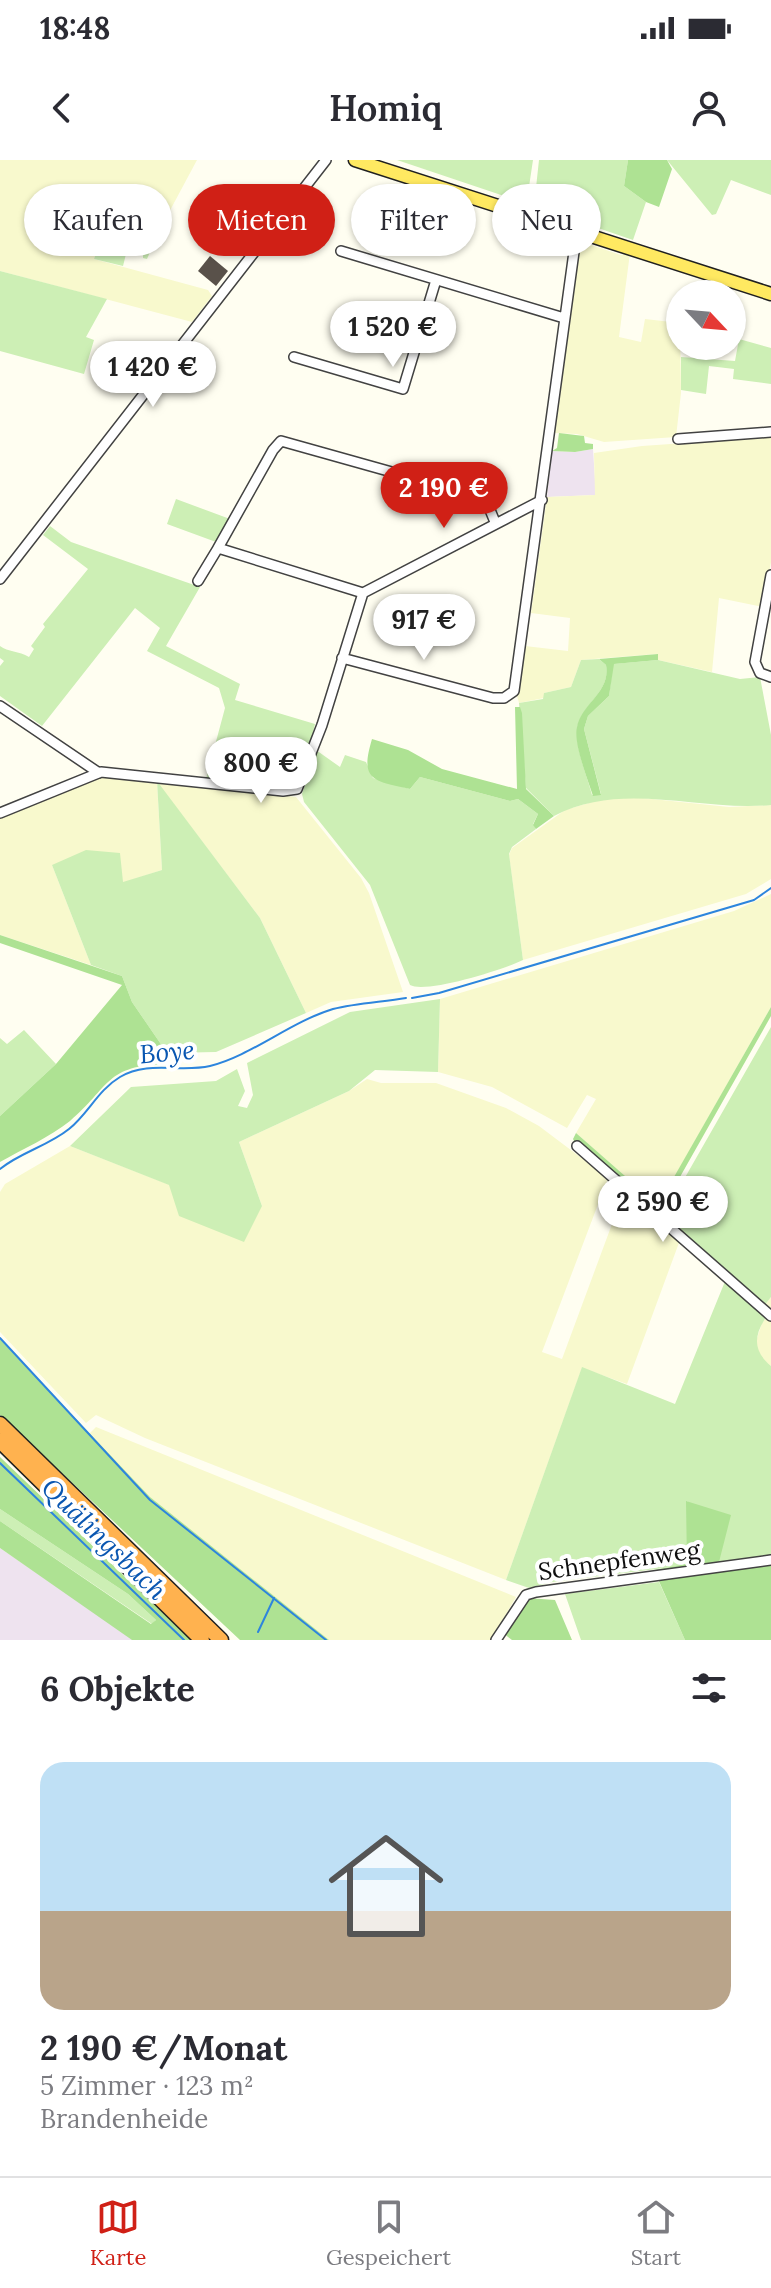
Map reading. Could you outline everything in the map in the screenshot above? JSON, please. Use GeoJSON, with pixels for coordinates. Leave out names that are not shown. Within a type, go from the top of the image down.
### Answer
{"type":"FeatureCollection","features":[{"type":"Feature","properties":{"kind":"highway"},"geometry":{"type":"LineString","coordinates":[[0,1424],[221,1640]]}},
{"type":"Feature","properties":{"kind":"highway"},"geometry":{"type":"LineString","coordinates":[[0,1441],[202,1640]]}},
{"type":"Feature","properties":{"kind":"main road"},"geometry":{"type":"LineString","coordinates":[[355,160],[492,203]]}},
{"type":"Feature","properties":{"kind":"main road"},"geometry":{"type":"LineString","coordinates":[[601,238],[771,294]]}},
{"type":"Feature","properties":{"kind":"street"},"geometry":{"type":"LineString","coordinates":[[0,579],[326,160]]}},
{"type":"Feature","properties":{"kind":"street"},"geometry":{"type":"LineString","coordinates":[[341,251],[564,318]]}},
{"type":"Feature","properties":{"kind":"street"},"geometry":{"type":"LineString","coordinates":[[342,658],[493,698],[507,697],[516,684],[573,256]]}},
{"type":"Feature","properties":{"kind":"street"},"geometry":{"type":"LineString","coordinates":[[294,357],[403,389],[436,280]]}},
{"type":"Feature","properties":{"kind":"street"},"geometry":{"type":"LineString","coordinates":[[678,439],[771,432]]}},
{"type":"Feature","properties":{"kind":"street"},"geometry":{"type":"LineString","coordinates":[[198,581],[281,441],[481,497],[495,522]]}},
{"type":"Feature","properties":{"kind":"street"},"geometry":{"type":"LineString","coordinates":[[0,813],[99,773],[283,791],[297,789],[322,725],[363,593],[542,500]]}},
{"type":"Feature","properties":{"kind":"street"},"geometry":{"type":"LineString","coordinates":[[218,548],[363,593]]}},
{"type":"Feature","properties":{"kind":"street"},"geometry":{"type":"LineString","coordinates":[[771,575],[755,662],[760,673],[771,677]]}},
{"type":"Feature","properties":{"kind":"street"},"geometry":{"type":"LineString","coordinates":[[0,706],[99,773]]}},
{"type":"Feature","properties":{"kind":"street"},"geometry":{"type":"LineString","coordinates":[[577,1146],[771,1316]]}},
{"type":"Feature","properties":{"kind":"street","name":"Schnepfenweg"},"geometry":{"type":"LineString","coordinates":[[496,1640],[526,1595],[536,1592],[771,1560]]}},
{"type":"Feature","properties":{"kind":"shaded area"},"geometry":{"type":"Polygon","coordinates":[[[593,449],[596,495],[547,497],[552,451],[593,449]]]}},
{"type":"Feature","properties":{"kind":"shaded area"},"geometry":{"type":"Polygon","coordinates":[[[0,1548],[130,1637],[132,1640],[0,1640],[0,1548]]]}},
{"type":"Feature","properties":{"kind":"green space"},"geometry":{"type":"Polygon","coordinates":[[[0,160],[197,160],[172,207],[172,184],[24,184],[24,256],[95,256],[94,259],[208,290],[212,296],[192,322],[0,271],[0,160]]]}},
{"type":"Feature","properties":{"kind":"green space"},"geometry":{"type":"Polygon","coordinates":[[[397,160],[533,160],[529,184],[492,184],[492,192],[476,184],[397,160]]]}},
{"type":"Feature","properties":{"kind":"green space"},"geometry":{"type":"Polygon","coordinates":[[[539,160],[628,160],[624,186],[646,202],[633,240],[601,229],[601,184],[536,184],[539,160]]]}},
{"type":"Feature","properties":{"kind":"green space"},"geometry":{"type":"Polygon","coordinates":[[[628,160],[667,160],[672,169],[659,207],[646,202],[624,186],[628,160]]]}},
{"type":"Feature","properties":{"kind":"green space"},"geometry":{"type":"Polygon","coordinates":[[[667,160],[771,160],[771,195],[731,180],[716,214],[712,215],[667,160]]]}},
{"type":"Feature","properties":{"kind":"green space"},"geometry":{"type":"Polygon","coordinates":[[[601,248],[621,255],[630,253],[619,337],[641,342],[645,319],[666,321],[666,360],[681,360],[681,393],[676,437],[604,442],[577,434],[555,433],[577,256],[601,256],[601,248]]]}},
{"type":"Feature","properties":{"kind":"green space"},"geometry":{"type":"Polygon","coordinates":[[[95,256],[126,256],[123,266],[94,259],[95,256]]]}},
{"type":"Feature","properties":{"kind":"green space"},"geometry":{"type":"Polygon","coordinates":[[[0,271],[107,299],[86,337],[94,340],[84,374],[0,351],[0,271]]]}},
{"type":"Feature","properties":{"kind":"green space"},"geometry":{"type":"Polygon","coordinates":[[[746,341],[771,348],[771,384],[733,379],[734,369],[709,366],[706,394],[681,390],[681,360],[746,360],[746,341]]]}},
{"type":"Feature","properties":{"kind":"green space"},"geometry":{"type":"Polygon","coordinates":[[[559,433],[584,436],[585,443],[593,444],[593,449],[552,451],[557,448],[559,433]]]}},
{"type":"Feature","properties":{"kind":"green space"},"geometry":{"type":"Polygon","coordinates":[[[771,437],[771,562],[763,607],[719,598],[712,672],[658,660],[657,654],[581,660],[571,687],[544,693],[544,698],[519,703],[516,692],[525,646],[568,651],[570,618],[531,613],[547,497],[595,495],[594,453],[642,446],[771,437]]]}},
{"type":"Feature","properties":{"kind":"green space"},"geometry":{"type":"Polygon","coordinates":[[[176,499],[230,519],[216,542],[167,524],[176,499]]]}},
{"type":"Feature","properties":{"kind":"green space"},"geometry":{"type":"Polygon","coordinates":[[[50,526],[71,542],[200,587],[166,646],[240,684],[235,700],[315,724],[305,765],[227,742],[215,780],[206,779],[225,708],[219,688],[147,651],[160,628],[135,608],[42,726],[0,696],[0,666],[4,661],[0,658],[0,646],[29,657],[34,649],[31,646],[45,627],[43,624],[88,569],[43,535],[50,526]]]}},
{"type":"Feature","properties":{"kind":"green space"},"geometry":{"type":"Polygon","coordinates":[[[658,654],[658,660],[614,664],[609,696],[588,716],[584,729],[601,795],[593,796],[576,734],[584,711],[604,683],[606,665],[599,659],[658,654]]]}},
{"type":"Feature","properties":{"kind":"green space"},"geometry":{"type":"Polygon","coordinates":[[[599,659],[606,665],[604,684],[582,715],[577,733],[580,756],[592,795],[601,794],[584,729],[588,716],[609,696],[613,664],[658,660],[740,679],[760,677],[771,735],[771,805],[607,800],[580,805],[554,816],[526,788],[519,703],[543,699],[544,693],[571,687],[581,660],[599,659]]]}},
{"type":"Feature","properties":{"kind":"green space"},"geometry":{"type":"Polygon","coordinates":[[[515,707],[520,707],[522,713],[526,789],[554,816],[536,829],[533,825],[538,814],[518,799],[510,801],[420,777],[410,789],[378,780],[368,770],[372,739],[408,750],[442,769],[517,789],[515,707]]]}},
{"type":"Feature","properties":{"kind":"green space"},"geometry":{"type":"Polygon","coordinates":[[[316,750],[340,767],[345,755],[366,762],[373,778],[410,789],[420,777],[510,801],[518,799],[538,814],[533,824],[536,829],[512,847],[509,854],[523,960],[448,983],[419,987],[410,985],[370,885],[304,802],[302,794],[316,750]]]}},
{"type":"Feature","properties":{"kind":"green space"},"geometry":{"type":"Polygon","coordinates":[[[99,775],[296,797],[361,878],[403,992],[331,1002],[306,1013],[260,918],[157,782],[162,870],[122,883],[52,865],[91,965],[0,935],[0,816],[99,775]]]}},
{"type":"Feature","properties":{"kind":"green space"},"geometry":{"type":"Polygon","coordinates":[[[157,781],[260,918],[306,1013],[216,1052],[167,1053],[132,1002],[122,976],[91,965],[52,865],[86,850],[120,853],[123,882],[162,870],[157,781]]]}},
{"type":"Feature","properties":{"kind":"green space"},"geometry":{"type":"Polygon","coordinates":[[[633,797],[729,807],[771,805],[771,879],[746,894],[523,960],[509,855],[512,848],[565,810],[602,799],[633,797]]]}},
{"type":"Feature","properties":{"kind":"green space"},"geometry":{"type":"Polygon","coordinates":[[[771,894],[771,1007],[658,1206],[576,1133],[596,1099],[587,1095],[567,1128],[492,1087],[438,1072],[440,999],[734,911],[771,894]]]}},
{"type":"Feature","properties":{"kind":"green space"},"geometry":{"type":"Polygon","coordinates":[[[0,935],[122,976],[132,1002],[167,1053],[167,1064],[147,1065],[120,1074],[62,1127],[0,1162],[0,1116],[56,1064],[122,985],[0,943],[0,935]]]}},
{"type":"Feature","properties":{"kind":"green space"},"geometry":{"type":"Polygon","coordinates":[[[440,999],[438,1072],[375,1070],[349,1091],[239,1142],[262,1206],[244,1242],[179,1216],[169,1185],[70,1146],[131,1087],[216,1081],[237,1069],[245,1091],[238,1106],[247,1108],[253,1095],[247,1063],[350,1012],[440,999]]]}},
{"type":"Feature","properties":{"kind":"green space"},"geometry":{"type":"Polygon","coordinates":[[[771,1007],[771,1016],[659,1214],[575,1143],[576,1133],[658,1205],[771,1007]]]}},
{"type":"Feature","properties":{"kind":"green space"},"geometry":{"type":"Polygon","coordinates":[[[771,1027],[771,1297],[764,1306],[663,1216],[771,1027]]]}},
{"type":"Feature","properties":{"kind":"green space"},"geometry":{"type":"Polygon","coordinates":[[[24,1030],[56,1064],[0,1116],[0,1038],[7,1044],[24,1030]]]}},
{"type":"Feature","properties":{"kind":"green space"},"geometry":{"type":"Polygon","coordinates":[[[367,1079],[381,1083],[436,1083],[506,1108],[539,1126],[608,1178],[542,1352],[562,1359],[615,1216],[633,1198],[680,1240],[627,1384],[582,1368],[506,1580],[145,1438],[96,1415],[86,1423],[0,1332],[0,1192],[5,1184],[70,1146],[170,1185],[262,1206],[239,1142],[349,1091],[367,1079]]]}},
{"type":"Feature","properties":{"kind":"green space"},"geometry":{"type":"Polygon","coordinates":[[[726,1279],[767,1316],[759,1330],[757,1343],[761,1355],[771,1366],[771,1555],[719,1562],[687,1501],[688,1565],[552,1582],[529,1588],[506,1580],[582,1367],[675,1404],[726,1279]]]}},
{"type":"Feature","properties":{"kind":"green space"},"geometry":{"type":"Polygon","coordinates":[[[771,1297],[771,1312],[764,1306],[771,1297]]]}},
{"type":"Feature","properties":{"kind":"green space"},"geometry":{"type":"Polygon","coordinates":[[[771,1312],[771,1366],[758,1356],[755,1344],[762,1323],[771,1312]]]}},
{"type":"Feature","properties":{"kind":"green space"},"geometry":{"type":"Polygon","coordinates":[[[0,1339],[150,1497],[329,1640],[240,1640],[0,1415],[0,1339]]]}},
{"type":"Feature","properties":{"kind":"green space"},"geometry":{"type":"Polygon","coordinates":[[[96,1427],[516,1597],[491,1640],[329,1640],[150,1497],[89,1434],[96,1427]]]}},
{"type":"Feature","properties":{"kind":"green space"},"geometry":{"type":"Polygon","coordinates":[[[0,1457],[191,1640],[132,1640],[0,1548],[0,1521],[151,1624],[156,1620],[128,1594],[0,1509],[0,1457]]]}},
{"type":"Feature","properties":{"kind":"green space"},"geometry":{"type":"Polygon","coordinates":[[[686,1501],[731,1515],[719,1562],[771,1555],[771,1640],[685,1640],[654,1570],[687,1564],[686,1501]]]}},
{"type":"Feature","properties":{"kind":"green space"},"geometry":{"type":"Polygon","coordinates":[[[0,1509],[128,1594],[156,1620],[152,1624],[0,1521],[0,1509]]]}},
{"type":"Feature","properties":{"kind":"green space"},"geometry":{"type":"Polygon","coordinates":[[[659,1582],[685,1640],[581,1640],[565,1594],[659,1582]]]}},
{"type":"Feature","properties":{"kind":"green space"},"geometry":{"type":"Polygon","coordinates":[[[527,1598],[555,1600],[572,1640],[512,1640],[503,1633],[527,1598]]]}},
{"type":"Feature","properties":{"kind":"building"},"geometry":{"type":"Polygon","coordinates":[[[210,256],[228,271],[216,286],[198,271],[210,256]]]}},
{"type":"Feature","properties":{"kind":"waterway","name":"Boye"},"geometry":{"type":"LineString","coordinates":[[412,998],[439,993],[754,900],[771,888]]}},
{"type":"Feature","properties":{"kind":"waterway","name":"Boye"},"geometry":{"type":"LineString","coordinates":[[0,1169],[69,1129],[105,1088],[131,1072],[210,1066],[240,1055],[301,1022],[333,1009],[406,998]]}},
{"type":"Feature","properties":{"kind":"waterway"},"geometry":{"type":"LineString","coordinates":[[0,1338],[150,1500],[326,1640]]}},
{"type":"Feature","properties":{"kind":"waterway","name":"Quälingsbach"},"geometry":{"type":"LineString","coordinates":[[0,1463],[184,1640]]}},
{"type":"Feature","properties":{"kind":"waterway"},"geometry":{"type":"LineString","coordinates":[[258,1632],[274,1598]]}}]}
